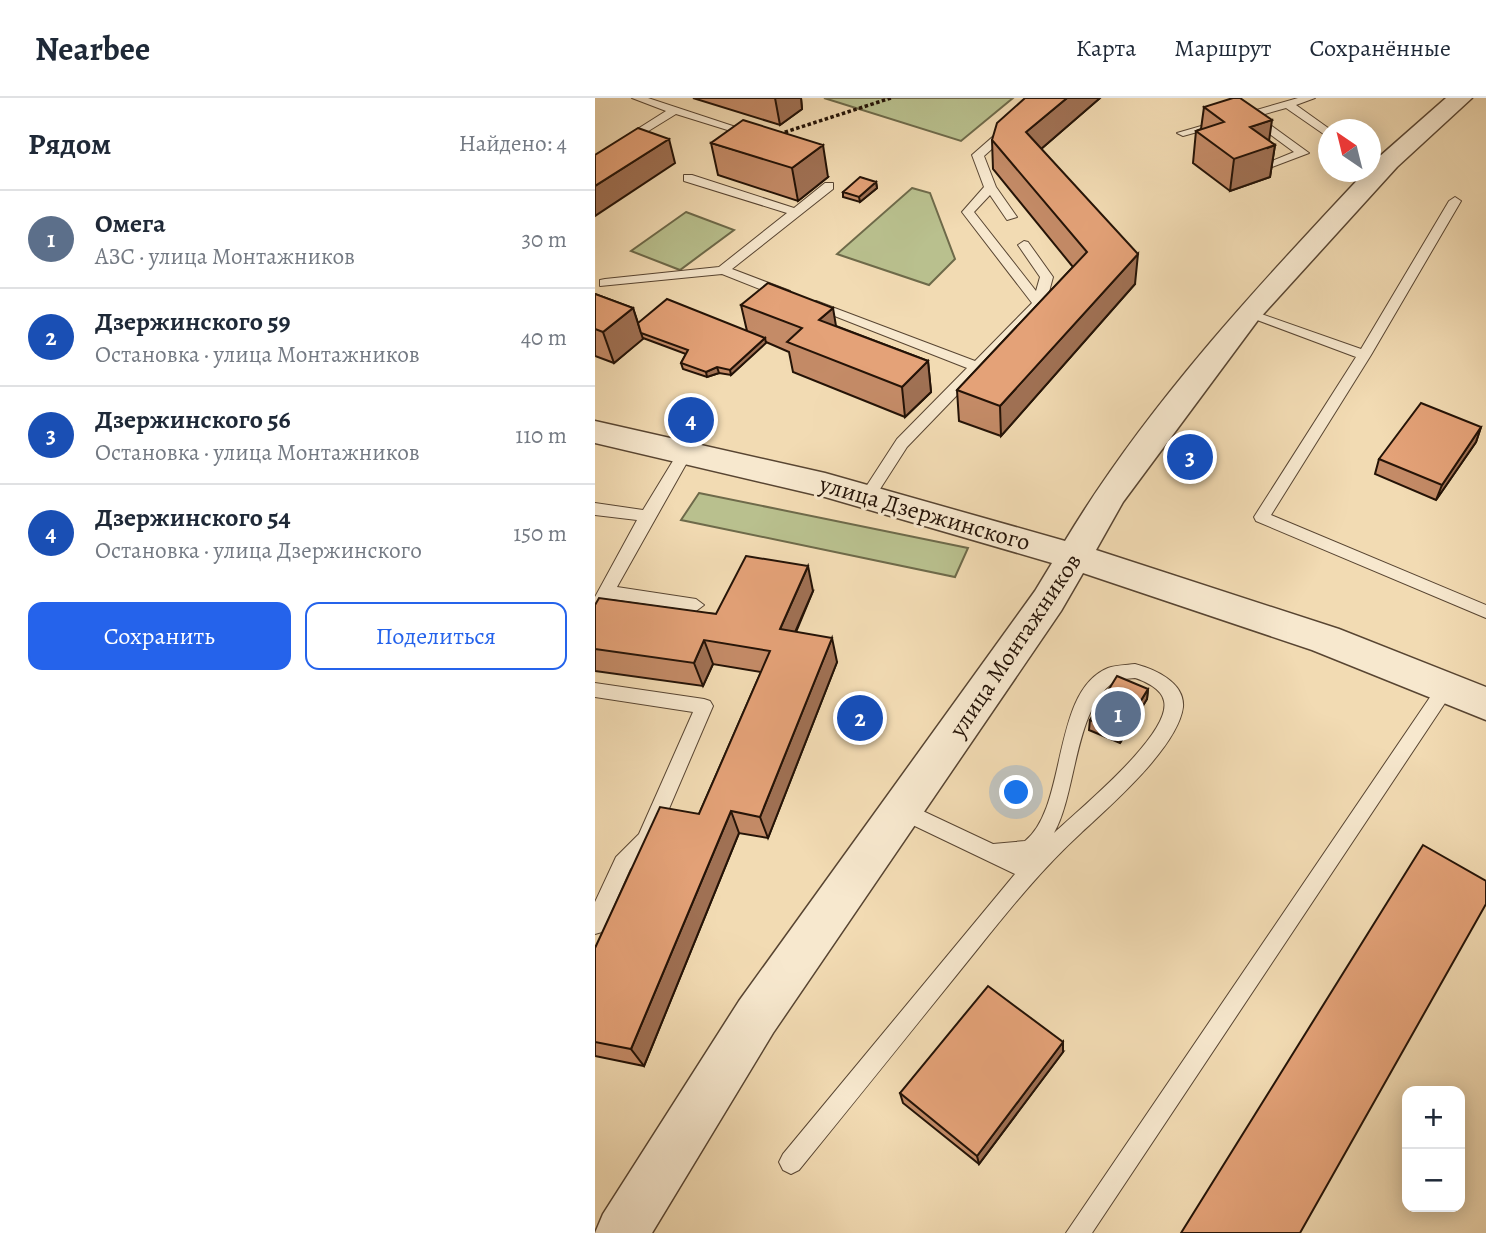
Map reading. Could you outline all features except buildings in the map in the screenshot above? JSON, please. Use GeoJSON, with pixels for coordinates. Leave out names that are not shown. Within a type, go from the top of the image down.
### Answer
{"type":"FeatureCollection","features":[{"type":"Feature","properties":{"kind":"street","name":"улица Монтажников"},"geometry":{"type":"LineString","coordinates":[[1381,157],[1460,98]]}},
{"type":"Feature","properties":{"kind":"street","name":"улица Монтажников"},"geometry":{"type":"LineString","coordinates":[[622,1233],[755,1017],[903,811],[1048,601],[1110,495],[1248,314],[1360,182]]}},
{"type":"Feature","properties":{"kind":"street","name":"улица Дзержинского"},"geometry":{"type":"LineString","coordinates":[[595,432],[687,450],[868,496],[1075,557],[1299,631],[1447,686],[1486,704]]}},
{"type":"Feature","properties":{"kind":"lane"},"geometry":{"type":"LineString","coordinates":[[637,98],[766,139]]}},
{"type":"Feature","properties":{"kind":"lane"},"geometry":{"type":"LineString","coordinates":[[1011,217],[990,187],[978,155],[1044,98]]}},
{"type":"Feature","properties":{"kind":"lane"},"geometry":{"type":"LineString","coordinates":[[1183,133],[1310,98]]}},
{"type":"Feature","properties":{"kind":"lane"},"geometry":{"type":"LineString","coordinates":[[1287,104],[1318,126]]}},
{"type":"Feature","properties":{"kind":"lane"},"geometry":{"type":"LineString","coordinates":[[595,161],[674,110]]}},
{"type":"Feature","properties":{"kind":"lane"},"geometry":{"type":"LineString","coordinates":[[1250,115],[1303,153],[1268,165]]}},
{"type":"Feature","properties":{"kind":"lane"},"geometry":{"type":"LineString","coordinates":[[688,178],[795,212]]}},
{"type":"Feature","properties":{"kind":"lane"},"geometry":{"type":"LineString","coordinates":[[723,270],[829,186]]}},
{"type":"Feature","properties":{"kind":"lane"},"geometry":{"type":"LineString","coordinates":[[990,187],[968,212],[1039,303]]}},
{"type":"Feature","properties":{"kind":"lane"},"geometry":{"type":"LineString","coordinates":[[1455,201],[1364,355],[1262,517],[1486,612]]}},
{"type":"Feature","properties":{"kind":"lane"},"geometry":{"type":"LineString","coordinates":[[868,496],[902,443],[1039,303],[1047,277],[1024,245]]}},
{"type":"Feature","properties":{"kind":"lane"},"geometry":{"type":"LineString","coordinates":[[605,284],[723,270],[978,367]]}},
{"type":"Feature","properties":{"kind":"lane"},"geometry":{"type":"LineString","coordinates":[[1248,314],[1364,355]]}},
{"type":"Feature","properties":{"kind":"lane"},"geometry":{"type":"LineString","coordinates":[[595,614],[646,516],[687,450]]}},
{"type":"Feature","properties":{"kind":"lane"},"geometry":{"type":"LineString","coordinates":[[595,509],[646,516]]}},
{"type":"Feature","properties":{"kind":"lane"},"geometry":{"type":"LineString","coordinates":[[607,592],[697,604]]}},
{"type":"Feature","properties":{"kind":"lane"},"geometry":{"type":"LineString","coordinates":[[792,1162],[1029,871],[1133,772],[1171,717],[1174,704],[1170,692],[1157,680],[1138,671],[1122,670],[1094,686],[1071,741],[1056,804],[1044,834],[1036,845],[1022,852],[991,853]]}},
{"type":"Feature","properties":{"kind":"lane"},"geometry":{"type":"LineString","coordinates":[[1078,1233],[1447,686]]}},
{"type":"Feature","properties":{"kind":"lane"},"geometry":{"type":"LineString","coordinates":[[595,690],[704,706],[646,840],[623,863],[595,925]]}},
{"type":"Feature","properties":{"kind":"lane"},"geometry":{"type":"LineString","coordinates":[[903,811],[1029,871]]}},
{"type":"Feature","properties":{"kind":"path"},"geometry":{"type":"LineString","coordinates":[[766,139],[891,98]]}},
{"type":"Feature","properties":{"kind":"green space"},"geometry":{"type":"Polygon","coordinates":[[[824,98],[1013,98],[961,141],[824,98]]]}},
{"type":"Feature","properties":{"kind":"green space"},"geometry":{"type":"Polygon","coordinates":[[[912,188],[930,193],[955,259],[929,285],[837,254],[912,188]]]}},
{"type":"Feature","properties":{"kind":"green space"},"geometry":{"type":"Polygon","coordinates":[[[686,212],[734,230],[680,270],[631,251],[686,212]]]}},
{"type":"Feature","properties":{"kind":"green space"},"geometry":{"type":"Polygon","coordinates":[[[699,493],[968,548],[955,577],[681,520],[699,493]]]}},
{"type":"Feature","properties":{"kind":"place","name":"Дзержинского 54"},"geometry":{"type":"Point","coordinates":[691,420]}},
{"type":"Feature","properties":{"kind":"place","name":"Дзержинского 56"},"geometry":{"type":"Point","coordinates":[1190,457]}},
{"type":"Feature","properties":{"kind":"place","name":"Омега"},"geometry":{"type":"Point","coordinates":[1118,714]}},
{"type":"Feature","properties":{"kind":"place","name":"Дзержинского 59"},"geometry":{"type":"Point","coordinates":[860,718]}}]}
